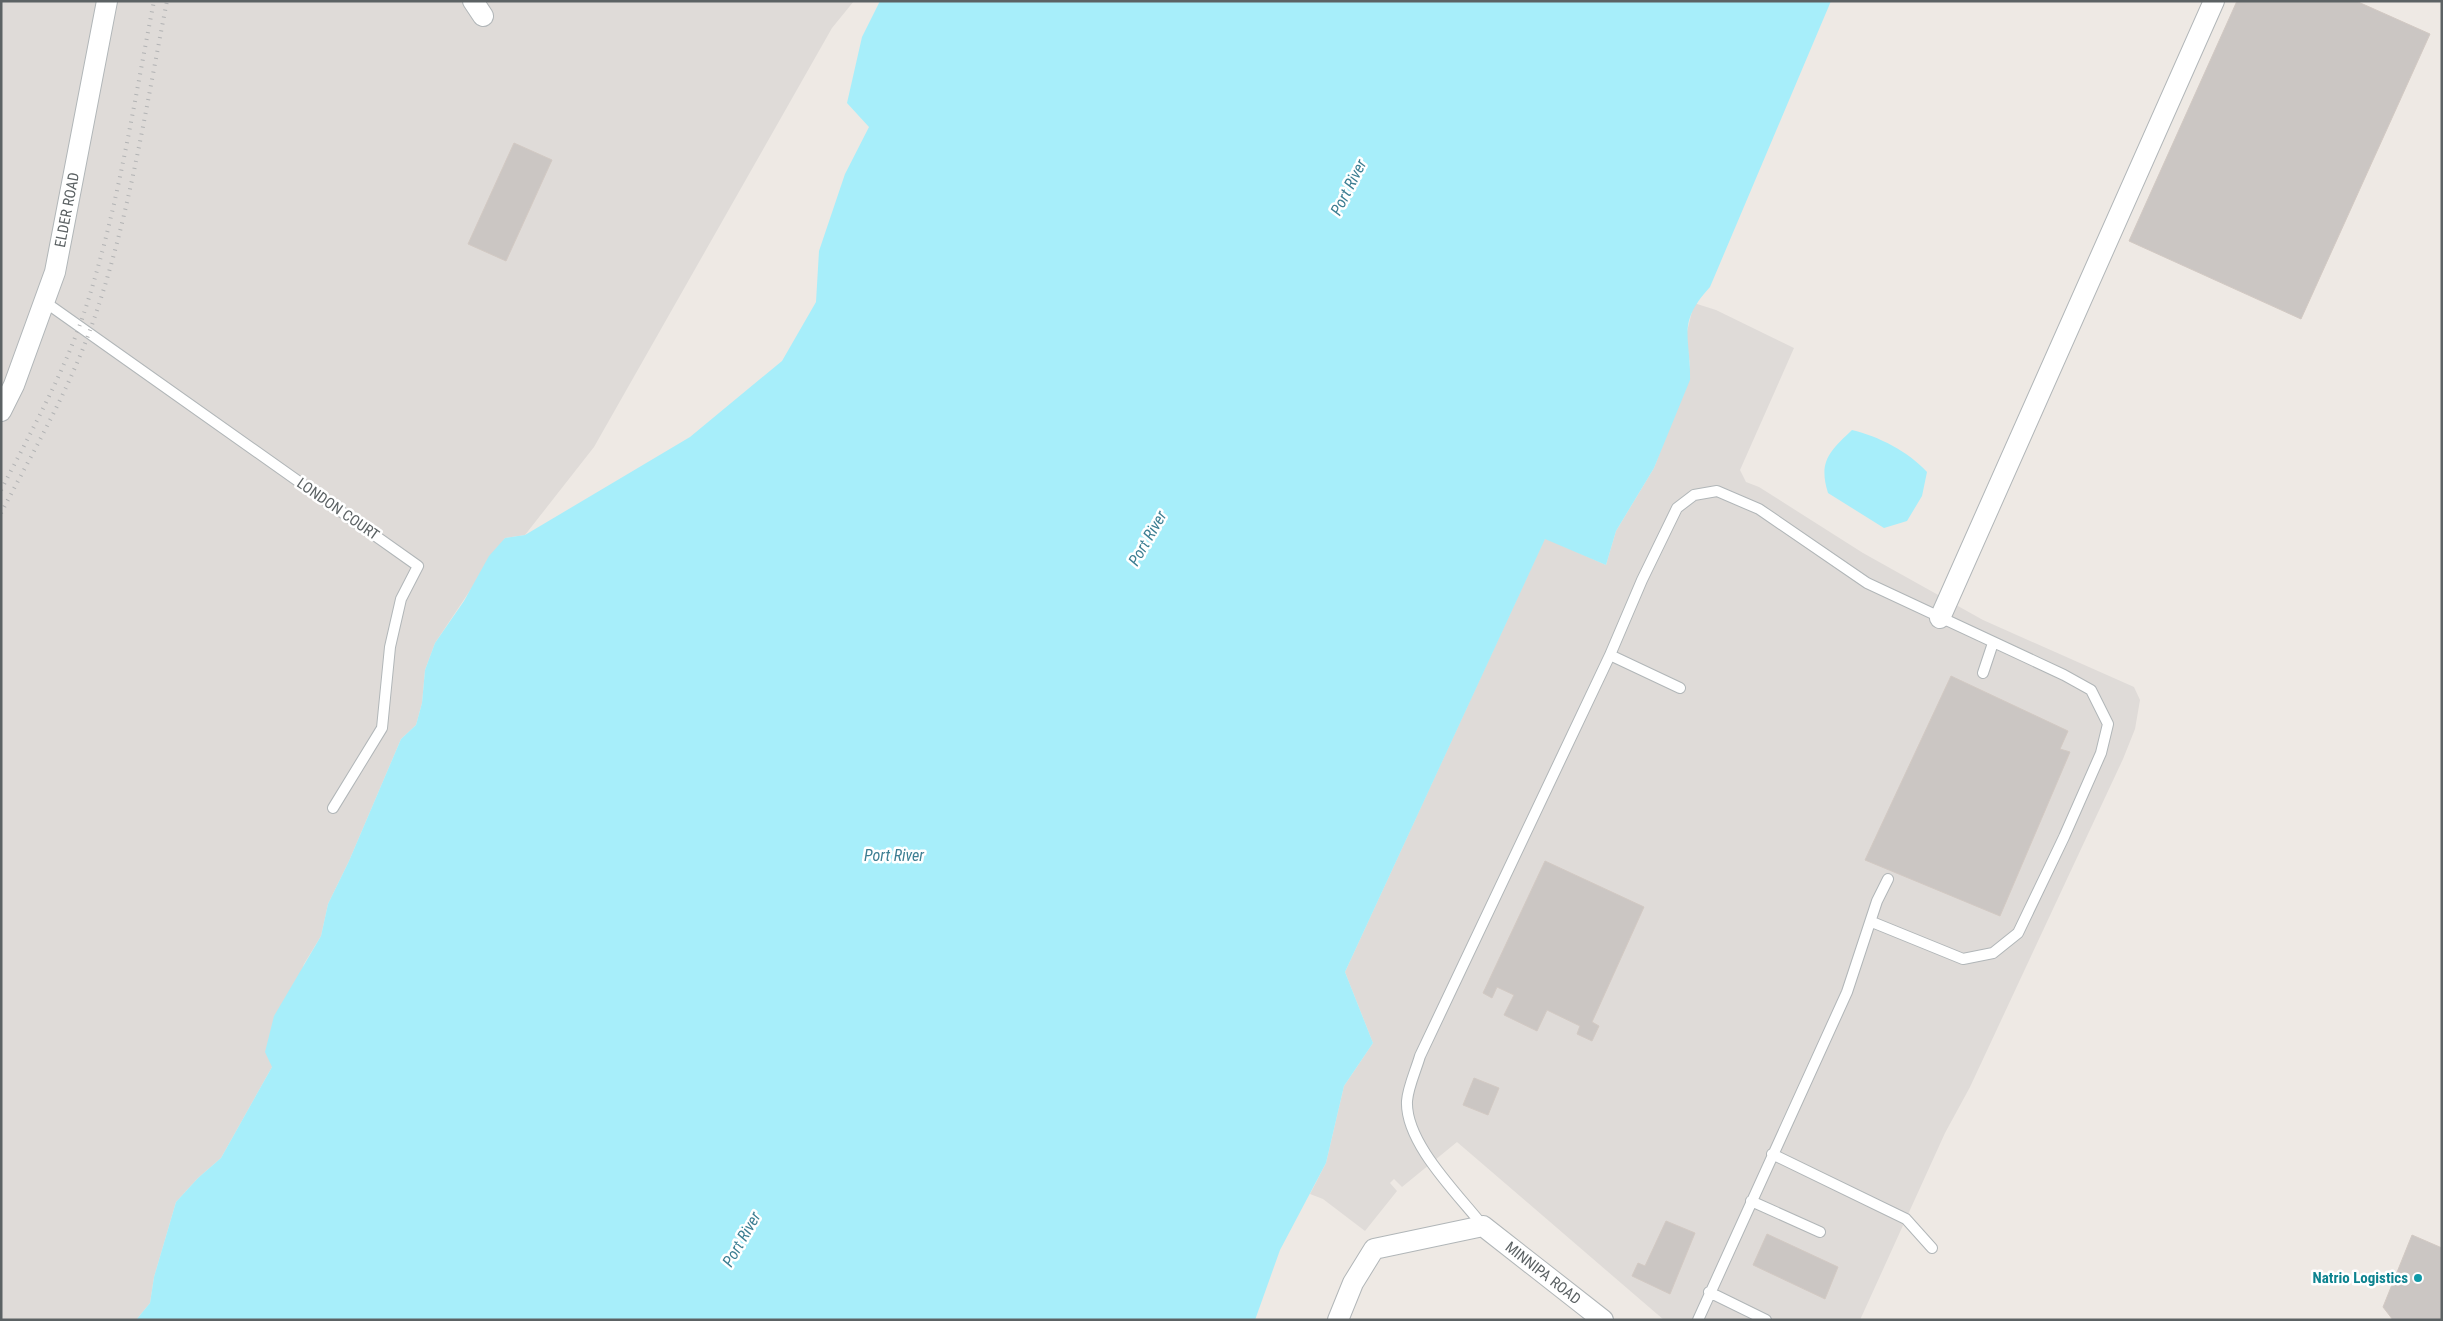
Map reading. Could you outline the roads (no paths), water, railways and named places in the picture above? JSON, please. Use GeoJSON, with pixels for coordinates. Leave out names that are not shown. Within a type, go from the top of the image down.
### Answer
{"type":"FeatureCollection","features":[{"type":"Feature","properties":{"kind":"street","name":"ELDER ROAD"},"geometry":{"type":"LineString","coordinates":[[1,412],[14,385],[56,272],[107,1]]}},
{"type":"Feature","properties":{"kind":"street"},"geometry":{"type":"LineString","coordinates":[[1940,618],[2214,1]]}},
{"type":"Feature","properties":{"kind":"street"},"geometry":{"type":"LineString","coordinates":[[1338,1320],[1353,1283],[1374,1250],[1483,1226]]}},
{"type":"Feature","properties":{"kind":"street","name":"MINNIPA ROAD"},"geometry":{"type":"LineString","coordinates":[[1483,1226],[1603,1320]]}},
{"type":"Feature","properties":{"kind":"lane","name":"LONDON COURT"},"geometry":{"type":"LineString","coordinates":[[44,302],[418,566],[401,599],[390,647],[382,728],[333,808]]}},
{"type":"Feature","properties":{"kind":"lane"},"geometry":{"type":"LineString","coordinates":[[1483,1226],[1412,1133],[1407,1100],[1420,1056],[1610,655],[1642,580],[1677,508],[1694,495],[1717,491],[1758,509],[1867,583],[2064,675],[2091,690],[2108,724],[2101,753],[2064,837],[2018,933],[1993,953],[1963,959],[1872,922]]}},
{"type":"Feature","properties":{"kind":"lane"},"geometry":{"type":"LineString","coordinates":[[1983,673],[1993,643]]}},
{"type":"Feature","properties":{"kind":"lane"},"geometry":{"type":"LineString","coordinates":[[1610,655],[1680,688]]}},
{"type":"Feature","properties":{"kind":"lane"},"geometry":{"type":"LineString","coordinates":[[1698,1320],[1709,1292],[1847,992],[1872,922],[1877,901],[1888,879]]}},
{"type":"Feature","properties":{"kind":"lane"},"geometry":{"type":"LineString","coordinates":[[1772,1154],[1906,1219],[1932,1248]]}},
{"type":"Feature","properties":{"kind":"lane"},"geometry":{"type":"LineString","coordinates":[[1751,1201],[1820,1232]]}},
{"type":"Feature","properties":{"kind":"lane"},"geometry":{"type":"LineString","coordinates":[[1709,1292],[1766,1320]]}},
{"type":"Feature","properties":{"kind":"water","name":"Port River"},"geometry":{"type":"Polygon","coordinates":[[[880,1],[1831,1],[1710,287],[1699,300],[1689,321],[1690,380],[1654,468],[1616,531],[1606,565],[1545,539],[1345,972],[1373,1043],[1344,1086],[1326,1163],[1280,1250],[1255,1320],[136,1320],[150,1303],[154,1277],[176,1202],[198,1178],[221,1158],[272,1067],[265,1052],[274,1016],[321,936],[328,904],[349,861],[401,739],[416,725],[422,703],[425,670],[435,643],[464,601],[489,556],[505,538],[525,535],[690,437],[782,361],[816,302],[819,251],[845,174],[869,127],[847,103],[862,37],[880,1]]]}},
{"type":"Feature","properties":{"kind":"water"},"geometry":{"type":"Polygon","coordinates":[[[1852,430],[1872,436],[1893,446],[1927,472],[1922,496],[1907,521],[1884,528],[1828,493],[1824,473],[1828,457],[1852,430]]]}},
{"type":"Feature","properties":{"kind":"railway"},"geometry":{"type":"LineString","coordinates":[[1,490],[65,363],[82,319],[115,201],[154,1]]}},
{"type":"Feature","properties":{"kind":"railway"},"geometry":{"type":"LineString","coordinates":[[1,513],[70,379],[103,293],[125,211],[167,1]]}},
{"type":"Feature","properties":{"kind":"place","name":"Natrio Logistics"},"geometry":{"type":"Point","coordinates":[2418,1278]}}]}
